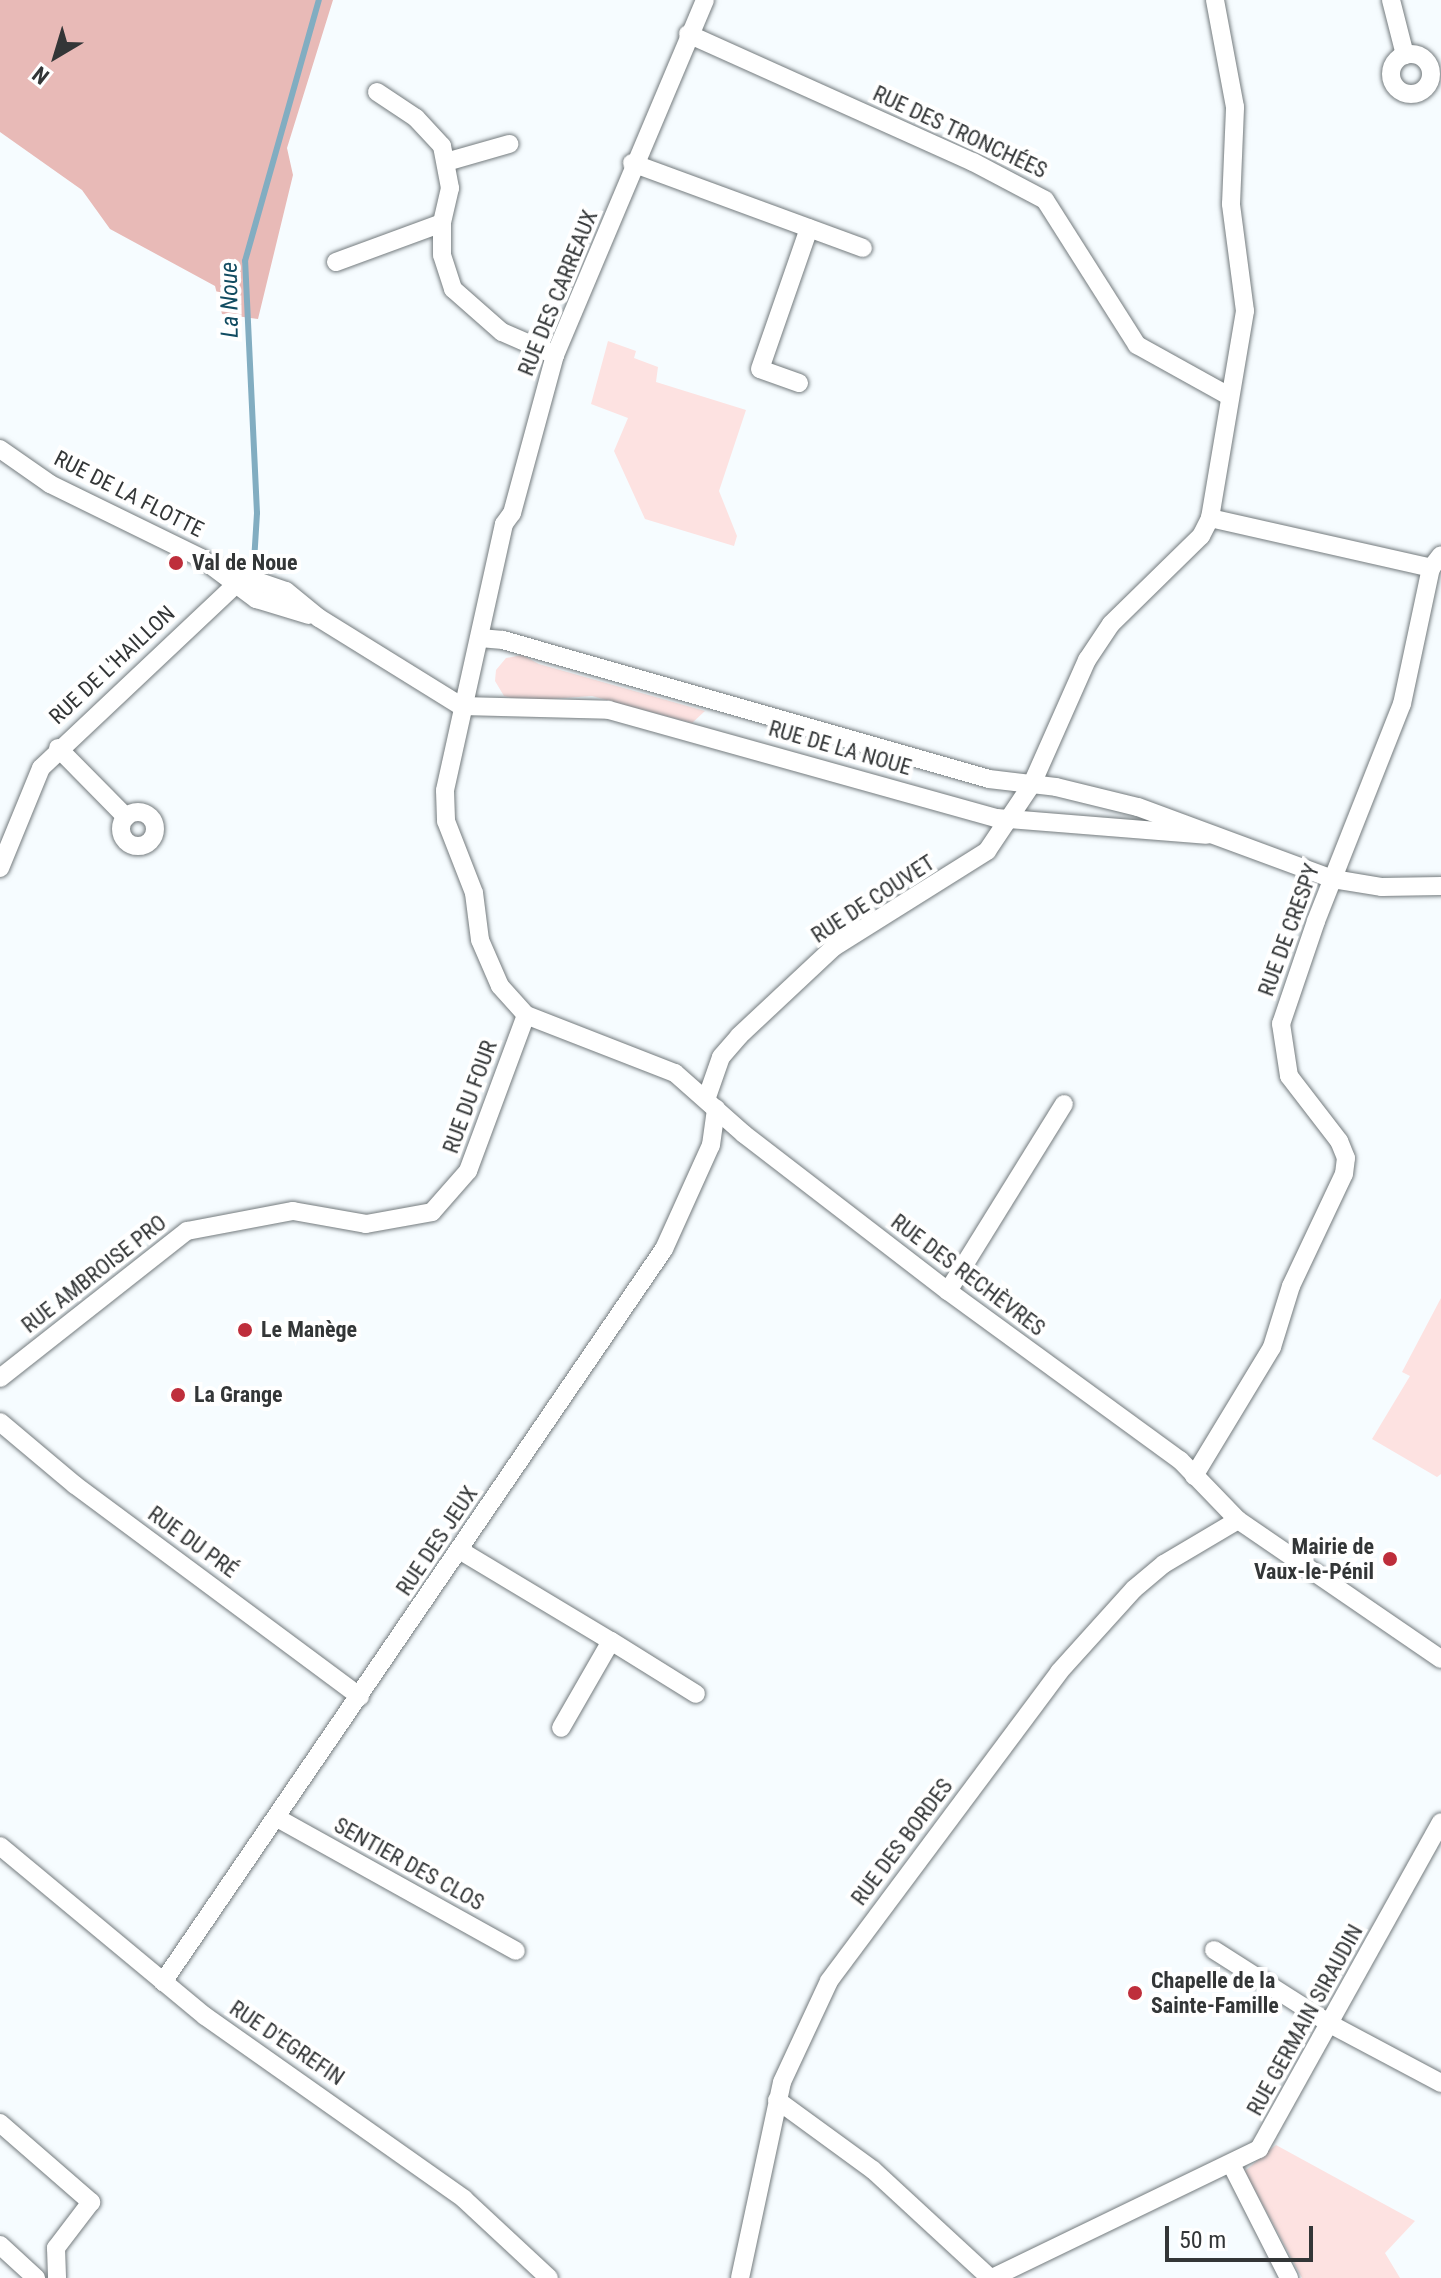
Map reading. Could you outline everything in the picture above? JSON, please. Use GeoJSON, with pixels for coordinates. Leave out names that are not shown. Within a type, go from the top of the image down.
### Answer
{"type":"FeatureCollection","features":[{"type":"Feature","properties":{"kind":"street","name":"RUE DES CARREAUX"},"geometry":{"type":"LineString","coordinates":[[526,1015],[500,986],[480,940],[474,893],[446,821],[445,791],[461,706],[480,638],[504,524],[512,513],[555,355],[580,304],[632,163],[705,0]]}},
{"type":"Feature","properties":{"kind":"street"},"geometry":{"type":"LineString","coordinates":[[1215,0],[1235,107],[1231,204],[1245,311],[1210,518],[1436,562]]}},
{"type":"Feature","properties":{"kind":"street"},"geometry":{"type":"LineString","coordinates":[[1391,0],[1405,55]]}},
{"type":"Feature","properties":{"kind":"street","name":"RUE DES TRONCHÉES"},"geometry":{"type":"LineString","coordinates":[[688,34],[973,162],[1045,200],[1137,345],[1229,396]]}},
{"type":"Feature","properties":{"kind":"street"},"geometry":{"type":"LineString","coordinates":[[1417,54],[1429,63],[1434,91],[1415,94],[1394,84],[1392,69],[1405,55],[1417,54]]}},
{"type":"Feature","properties":{"kind":"street"},"geometry":{"type":"LineString","coordinates":[[377,92],[416,118],[442,146],[450,188],[442,223],[444,266],[461,299],[502,332],[555,355]]}},
{"type":"Feature","properties":{"kind":"street"},"geometry":{"type":"LineString","coordinates":[[446,162],[509,144]]}},
{"type":"Feature","properties":{"kind":"street"},"geometry":{"type":"LineString","coordinates":[[632,163],[863,248]]}},
{"type":"Feature","properties":{"kind":"street"},"geometry":{"type":"LineString","coordinates":[[336,262],[442,223]]}},
{"type":"Feature","properties":{"kind":"street"},"geometry":{"type":"LineString","coordinates":[[799,383],[760,369],[809,228]]}},
{"type":"Feature","properties":{"kind":"street","name":"RUE DE LA FLOTTE"},"geometry":{"type":"LineString","coordinates":[[0,449],[50,484],[201,558],[234,586],[256,599],[319,618],[461,706]]}},
{"type":"Feature","properties":{"kind":"street","name":"RUE DE COUVET"},"geometry":{"type":"LineString","coordinates":[[712,1102],[721,1057],[739,1036],[824,957],[973,864],[1010,819],[1032,784],[1087,660],[1111,624],[1201,536],[1210,518]]}},
{"type":"Feature","properties":{"kind":"street","name":"RUE DE CRESPY"},"geometry":{"type":"LineString","coordinates":[[1194,1476],[1272,1347],[1291,1286],[1344,1174],[1346,1158],[1339,1141],[1289,1076],[1281,1024],[1333,879],[1402,704],[1436,562]]}},
{"type":"Feature","properties":{"kind":"street","name":"RUE DE L'HAILLON"},"geometry":{"type":"LineString","coordinates":[[0,868],[28,792],[58,748],[234,586]]}},
{"type":"Feature","properties":{"kind":"street","name":"RUE DE LA NOUE"},"geometry":{"type":"LineString","coordinates":[[480,638],[503,640],[989,779],[1032,784],[1138,807],[1206,835],[1333,879],[1382,887],[1441,886]]}},
{"type":"Feature","properties":{"kind":"street","name":"RUE DE LA NOUE"},"geometry":{"type":"LineString","coordinates":[[461,706],[609,710],[1010,819],[1206,835]]}},
{"type":"Feature","properties":{"kind":"street","name":"RUE DE L'HAILLON"},"geometry":{"type":"LineString","coordinates":[[58,748],[126,817]]}},
{"type":"Feature","properties":{"kind":"street","name":"RUE DES RECHÈVRES"},"geometry":{"type":"LineString","coordinates":[[526,1015],[675,1073],[948,1291],[1136,1426],[1194,1476],[1238,1520],[1441,1659]]}},
{"type":"Feature","properties":{"kind":"street","name":"RUE DU FOUR"},"geometry":{"type":"LineString","coordinates":[[366,1224],[432,1212],[452,1194],[468,1171],[526,1015]]}},
{"type":"Feature","properties":{"kind":"street","name":"RUE DES JEUX"},"geometry":{"type":"LineString","coordinates":[[163,1982],[279,1819],[664,1249],[711,1145],[712,1102]]}},
{"type":"Feature","properties":{"kind":"street"},"geometry":{"type":"LineString","coordinates":[[948,1291],[1064,1104]]}},
{"type":"Feature","properties":{"kind":"street","name":"RUE AMBROISE PRO"},"geometry":{"type":"LineString","coordinates":[[0,1378],[187,1231],[293,1211],[366,1224]]}},
{"type":"Feature","properties":{"kind":"street","name":"RUE DU PRÉ"},"geometry":{"type":"LineString","coordinates":[[0,1422],[75,1485],[360,1697]]}},
{"type":"Feature","properties":{"kind":"street","name":"RUE DES BORDES"},"geometry":{"type":"LineString","coordinates":[[740,2278],[777,2100],[829,1981],[1059,1672],[1134,1589],[1164,1564],[1238,1520]]}},
{"type":"Feature","properties":{"kind":"street"},"geometry":{"type":"LineString","coordinates":[[461,1551],[696,1694]]}},
{"type":"Feature","properties":{"kind":"street"},"geometry":{"type":"LineString","coordinates":[[561,1728],[611,1641]]}},
{"type":"Feature","properties":{"kind":"street","name":"SENTIER DES CLOS"},"geometry":{"type":"LineString","coordinates":[[279,1819],[516,1951]]}},
{"type":"Feature","properties":{"kind":"street","name":"RUE GERMAIN SIRAUDIN"},"geometry":{"type":"LineString","coordinates":[[991,2278],[1259,2149],[1274,2128],[1441,1822]]}},
{"type":"Feature","properties":{"kind":"street","name":"RUE D'EGREFIN"},"geometry":{"type":"LineString","coordinates":[[0,1846],[163,1982],[383,2137],[498,2228],[549,2278]]}},
{"type":"Feature","properties":{"kind":"street"},"geometry":{"type":"LineString","coordinates":[[1214,1950],[1330,2024],[1441,2083]]}},
{"type":"Feature","properties":{"kind":"street"},"geometry":{"type":"LineString","coordinates":[[777,2100],[873,2170],[991,2278]]}},
{"type":"Feature","properties":{"kind":"street"},"geometry":{"type":"LineString","coordinates":[[0,2123],[91,2202],[56,2248],[57,2278]]}},
{"type":"Feature","properties":{"kind":"street"},"geometry":{"type":"LineString","coordinates":[[1231,2164],[1289,2278]]}},
{"type":"Feature","properties":{"kind":"street"},"geometry":{"type":"LineString","coordinates":[[0,2245],[36,2278]]}},
{"type":"Feature","properties":{"kind":"shaded area"},"geometry":{"type":"Polygon","coordinates":[[[0,0],[333,0],[287,148],[293,175],[258,319],[222,314],[215,286],[110,229],[82,190],[0,132],[0,0]]]}},
{"type":"Feature","properties":{"kind":"shaded area"},"geometry":{"type":"Polygon","coordinates":[[[608,341],[636,351],[634,358],[658,367],[656,382],[746,410],[719,491],[737,536],[734,546],[645,519],[614,451],[628,418],[591,404],[608,341]]]}},
{"type":"Feature","properties":{"kind":"shaded area"},"geometry":{"type":"Polygon","coordinates":[[[522,655],[539,664],[705,711],[692,723],[592,696],[523,701],[504,696],[495,681],[496,670],[506,658],[522,655]]]}},
{"type":"Feature","properties":{"kind":"shaded area"},"geometry":{"type":"Polygon","coordinates":[[[1441,1298],[1441,1474],[1437,1477],[1372,1439],[1410,1376],[1402,1372],[1441,1298]]]}},
{"type":"Feature","properties":{"kind":"shaded area"},"geometry":{"type":"Polygon","coordinates":[[[1276,2145],[1415,2221],[1385,2253],[1400,2278],[1302,2278],[1245,2171],[1276,2145]]]}},
{"type":"Feature","properties":{"kind":"waterway","name":"La Noue"},"geometry":{"type":"LineString","coordinates":[[254,562],[257,513],[245,261],[319,0]]}},
{"type":"Feature","properties":{"kind":"place","name":"Val de Noue"},"geometry":{"type":"Point","coordinates":[176,563]}},
{"type":"Feature","properties":{"kind":"place","name":"Le Manège"},"geometry":{"type":"Point","coordinates":[245,1330]}},
{"type":"Feature","properties":{"kind":"place","name":"La Grange"},"geometry":{"type":"Point","coordinates":[178,1395]}},
{"type":"Feature","properties":{"kind":"place","name":"Mairie de Vaux-le-Pénil"},"geometry":{"type":"Point","coordinates":[1390,1559]}},
{"type":"Feature","properties":{"kind":"place","name":"Chapelle de la Sainte-Famille"},"geometry":{"type":"Point","coordinates":[1135,1993]}}]}
